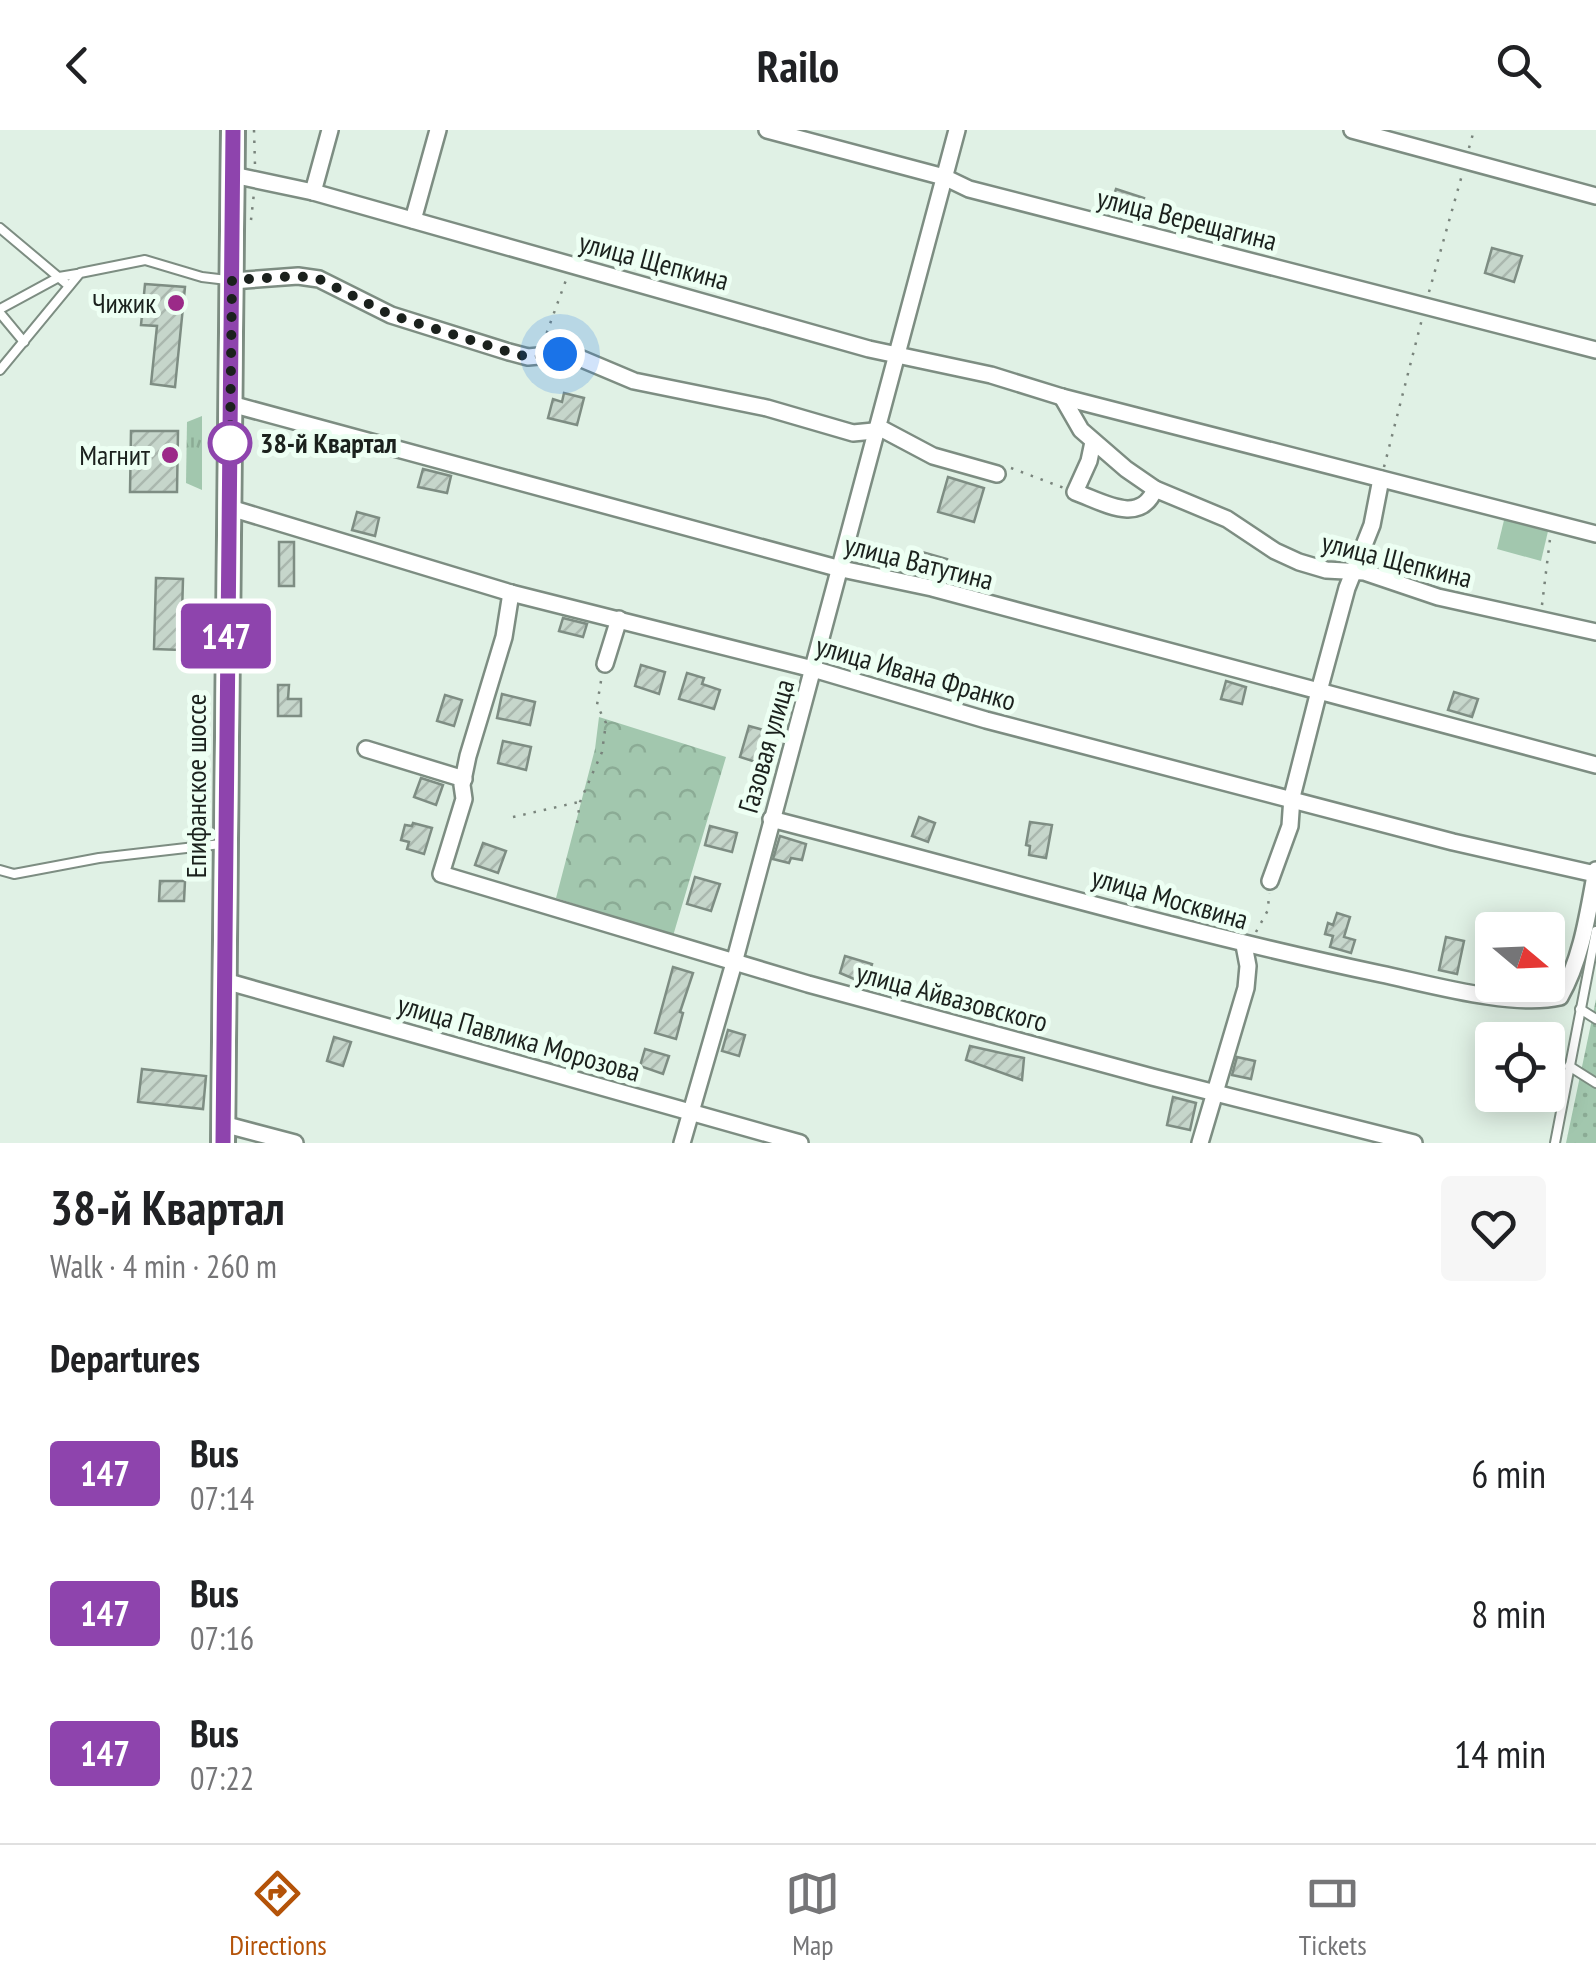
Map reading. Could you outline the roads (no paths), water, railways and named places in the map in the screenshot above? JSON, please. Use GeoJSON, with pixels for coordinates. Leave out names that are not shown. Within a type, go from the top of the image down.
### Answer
{"type":"FeatureCollection","features":[{"type":"Feature","properties":{"kind":"main road","name":"Епифанское шоссе"},"geometry":{"type":"LineString","coordinates":[[223,1133],[233,130]]}},
{"type":"Feature","properties":{"kind":"street"},"geometry":{"type":"LineString","coordinates":[[313,192],[330,130]]}},
{"type":"Feature","properties":{"kind":"street"},"geometry":{"type":"LineString","coordinates":[[412,220],[438,130]]}},
{"type":"Feature","properties":{"kind":"street","name":"улица Верещагина"},"geometry":{"type":"LineString","coordinates":[[767,130],[944,177],[969,189],[1596,350]]}},
{"type":"Feature","properties":{"kind":"street","name":"Газовая улица"},"geometry":{"type":"LineString","coordinates":[[682,1143],[957,130]]}},
{"type":"Feature","properties":{"kind":"street"},"geometry":{"type":"LineString","coordinates":[[1352,130],[1596,196]]}},
{"type":"Feature","properties":{"kind":"street","name":"улица Щепкина"},"geometry":{"type":"LineString","coordinates":[[233,174],[313,192],[898,354],[991,375],[1062,398],[1596,534]]}},
{"type":"Feature","properties":{"kind":"street"},"geometry":{"type":"LineString","coordinates":[[232,280],[298,276],[319,279],[391,315],[509,352],[576,357],[634,381],[767,408],[853,433],[876,429],[933,456],[998,474]]}},
{"type":"Feature","properties":{"kind":"street","name":"улица Щепкина"},"geometry":{"type":"LineString","coordinates":[[1062,398],[1093,442],[1155,489],[1227,519],[1275,552],[1326,570],[1364,572],[1438,598],[1596,632]]}},
{"type":"Feature","properties":{"kind":"street","name":"улица Ватутина"},"geometry":{"type":"LineString","coordinates":[[231,404],[837,568],[932,588],[1596,765]]}},
{"type":"Feature","properties":{"kind":"street"},"geometry":{"type":"LineString","coordinates":[[1093,442],[1090,461],[1075,492],[1127,511],[1140,509],[1150,501],[1155,489]]}},
{"type":"Feature","properties":{"kind":"street"},"geometry":{"type":"LineString","coordinates":[[1270,881],[1290,826],[1292,797],[1319,692],[1353,572],[1372,525],[1381,479]]}},
{"type":"Feature","properties":{"kind":"street","name":"улица Ивана Франко"},"geometry":{"type":"LineString","coordinates":[[227,507],[511,593],[619,618],[986,720],[1453,842],[1596,872]]}},
{"type":"Feature","properties":{"kind":"street"},"geometry":{"type":"LineString","coordinates":[[366,749],[464,779],[504,637],[511,593]]}},
{"type":"Feature","properties":{"kind":"street"},"geometry":{"type":"LineString","coordinates":[[605,664],[619,618]]}},
{"type":"Feature","properties":{"kind":"street","name":"улица Айвазовского"},"geometry":{"type":"LineString","coordinates":[[464,779],[464,800],[441,874],[734,962],[1152,1078],[1414,1143]]}},
{"type":"Feature","properties":{"kind":"street","name":"улица Москвина"},"geometry":{"type":"LineString","coordinates":[[771,818],[1244,945],[1458,990],[1544,1000],[1560,997],[1585,932],[1596,872]]}},
{"type":"Feature","properties":{"kind":"street"},"geometry":{"type":"LineString","coordinates":[[1200,1143],[1246,988],[1248,966],[1244,945]]}},
{"type":"Feature","properties":{"kind":"street","name":"улица Павлика Морозова"},"geometry":{"type":"LineString","coordinates":[[225,981],[800,1143]]}},
{"type":"Feature","properties":{"kind":"street"},"geometry":{"type":"LineString","coordinates":[[223,1133],[295,1143]]}},
{"type":"Feature","properties":{"kind":"lane"},"geometry":{"type":"LineString","coordinates":[[0,228],[70,286]]}},
{"type":"Feature","properties":{"kind":"lane"},"geometry":{"type":"LineString","coordinates":[[24,342],[0,311],[59,277],[146,260],[202,277],[232,280]]}},
{"type":"Feature","properties":{"kind":"lane"},"geometry":{"type":"LineString","coordinates":[[0,370],[80,273]]}},
{"type":"Feature","properties":{"kind":"lane"},"geometry":{"type":"LineString","coordinates":[[0,870],[14,874],[99,858],[226,844]]}},
{"type":"Feature","properties":{"kind":"lane"},"geometry":{"type":"LineString","coordinates":[[1555,1143],[1596,931]]}},
{"type":"Feature","properties":{"kind":"lane"},"geometry":{"type":"LineString","coordinates":[[1580,1009],[1596,1019]]}},
{"type":"Feature","properties":{"kind":"lane"},"geometry":{"type":"LineString","coordinates":[[1569,1066],[1596,1083]]}},
{"type":"Feature","properties":{"kind":"place","name":"Чижик"},"geometry":{"type":"Point","coordinates":[176,303]}},
{"type":"Feature","properties":{"kind":"place","name":"38-й Квартал"},"geometry":{"type":"Point","coordinates":[230,443]}},
{"type":"Feature","properties":{"kind":"place","name":"Магнит"},"geometry":{"type":"Point","coordinates":[170,455]}}]}
